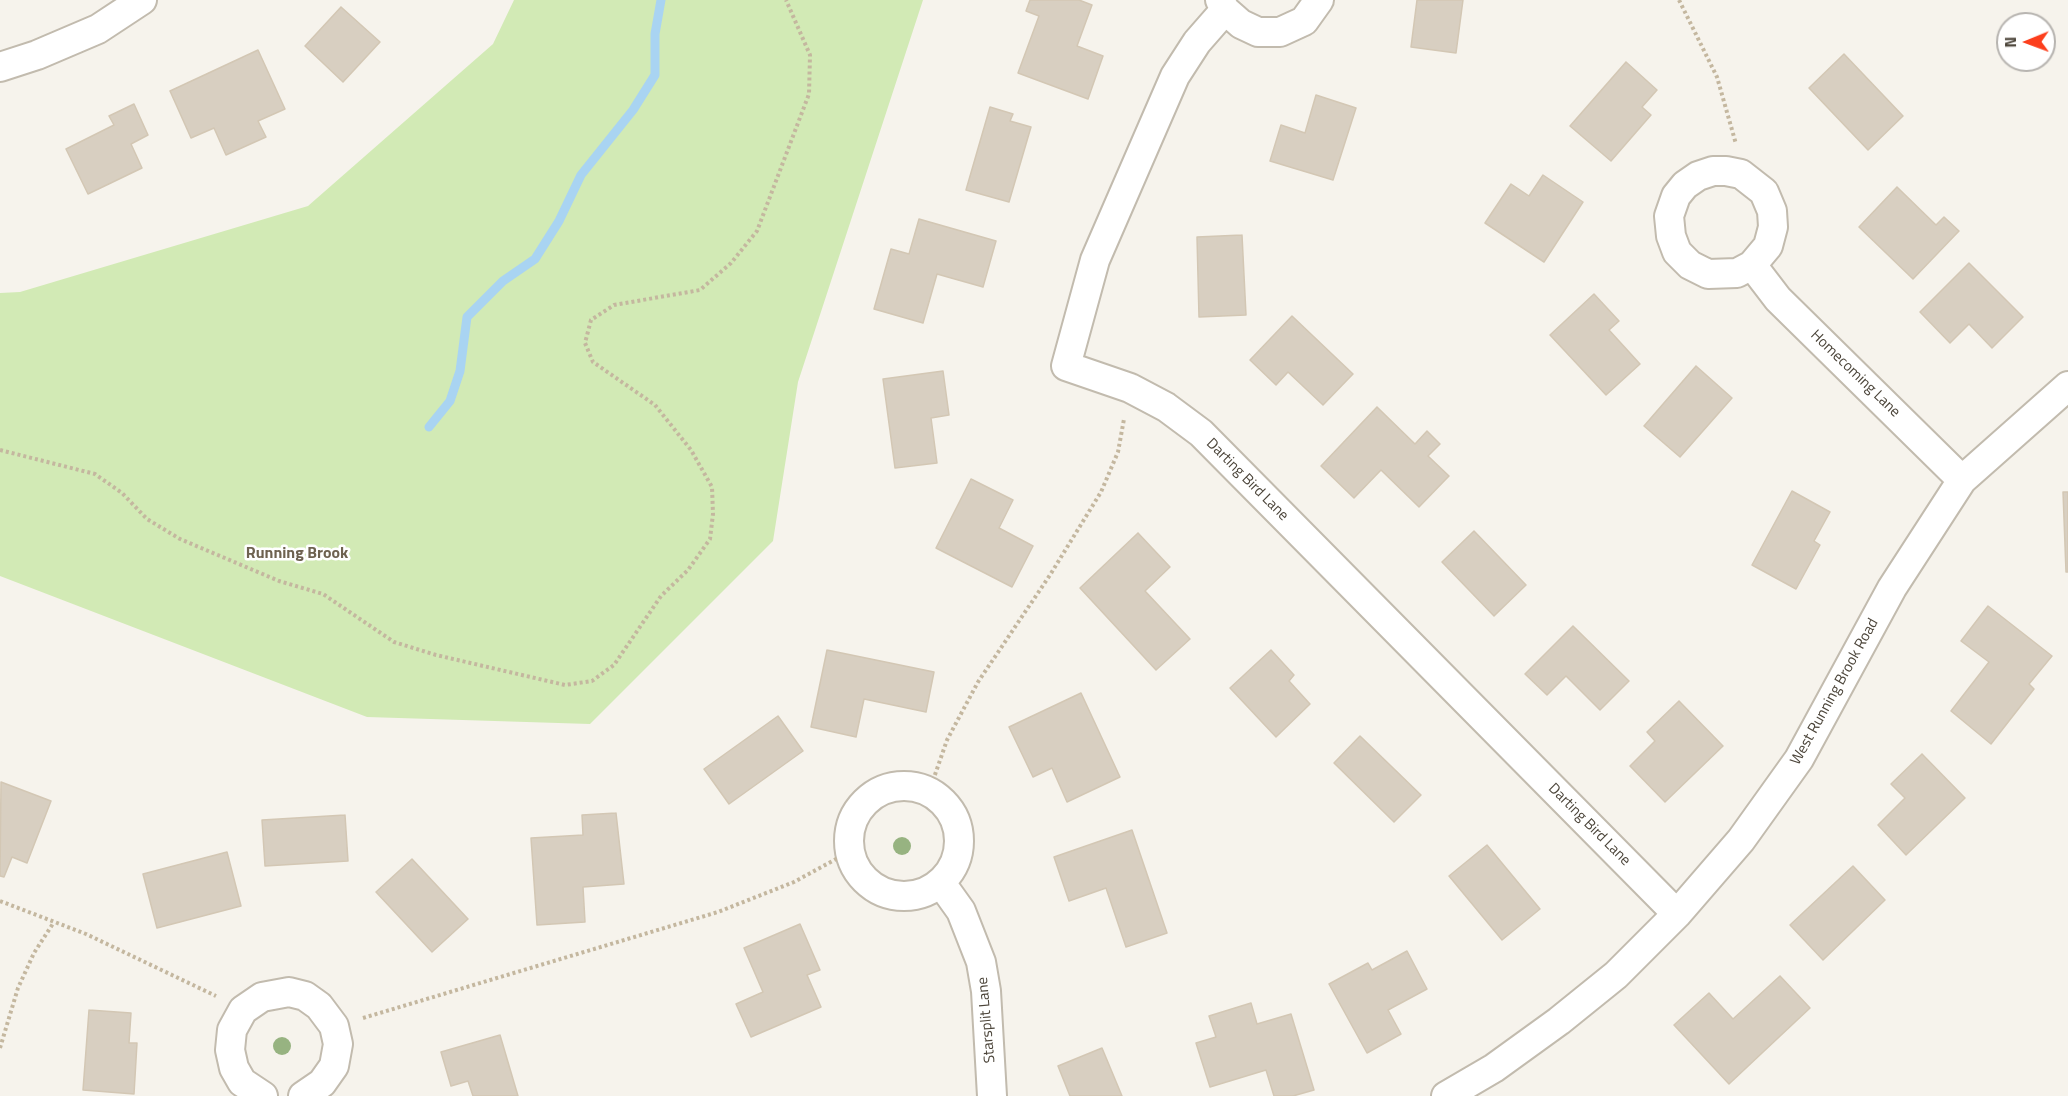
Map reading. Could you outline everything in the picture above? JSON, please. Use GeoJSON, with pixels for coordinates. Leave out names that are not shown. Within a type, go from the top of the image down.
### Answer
{"type":"FeatureCollection","features":[{"type":"Feature","properties":{"kind":"street"},"geometry":{"type":"LineString","coordinates":[[0,67],[37,55],[98,29],[142,0]]}},
{"type":"Feature","properties":{"kind":"street","name":"Darting Bird Lane"},"geometry":{"type":"LineString","coordinates":[[1319,0],[1304,21],[1280,32],[1258,32],[1241,24],[1222,5],[1175,76],[1095,260],[1066,366],[1130,388],[1166,407],[1201,433],[1677,914]]}},
{"type":"Feature","properties":{"kind":"street"},"geometry":{"type":"LineString","coordinates":[[1713,171],[1741,174],[1764,192],[1772,211],[1773,226],[1768,246],[1752,265],[1737,273],[1708,274],[1690,265],[1677,252],[1671,236],[1669,216],[1676,196],[1685,185],[1698,176],[1713,171]]}},
{"type":"Feature","properties":{"kind":"street","name":"Homecoming Lane"},"geometry":{"type":"LineString","coordinates":[[1752,265],[1778,299],[1962,480]]}},
{"type":"Feature","properties":{"kind":"street","name":"West Running Brook Road"},"geometry":{"type":"LineString","coordinates":[[1446,1096],[1494,1068],[1559,1021],[1616,975],[1677,914],[1741,840],[1799,759],[1892,588],[1962,480],[2068,386]]}},
{"type":"Feature","properties":{"kind":"street"},"geometry":{"type":"LineString","coordinates":[[902,786],[929,792],[944,803],[952,813],[959,832],[958,851],[952,869],[940,883],[928,891],[910,897],[880,892],[866,882],[856,870],[849,852],[849,831],[855,815],[877,792],[902,786]]}},
{"type":"Feature","properties":{"kind":"street","name":"Starsplit Lane"},"geometry":{"type":"LineString","coordinates":[[940,883],[961,911],[981,962],[986,991],[992,1096]]}},
{"type":"Feature","properties":{"kind":"street"},"geometry":{"type":"LineString","coordinates":[[263,1096],[242,1082],[234,1068],[230,1050],[232,1030],[243,1010],[262,997],[289,992],[305,996],[319,1005],[334,1026],[338,1044],[334,1066],[322,1083],[308,1095]]}},
{"type":"Feature","properties":{"kind":"path"},"geometry":{"type":"LineString","coordinates":[[0,450],[95,474],[122,493],[147,519],[180,539],[279,581],[323,594],[394,642],[436,655],[565,685],[592,681],[614,665],[661,596],[688,570],[710,539],[714,514],[712,487],[691,450],[655,405],[592,362],[585,343],[591,320],[614,305],[699,290],[731,263],[757,231],[809,94],[810,55],[786,0]]}},
{"type":"Feature","properties":{"kind":"path"},"geometry":{"type":"LineString","coordinates":[[1679,0],[1717,77],[1735,137],[1741,174]]}},
{"type":"Feature","properties":{"kind":"path"},"geometry":{"type":"LineString","coordinates":[[929,792],[947,740],[978,682],[1050,575],[1101,492],[1118,452],[1130,388]]}},
{"type":"Feature","properties":{"kind":"path"},"geometry":{"type":"LineString","coordinates":[[334,1026],[718,912],[794,882],[849,852]]}},
{"type":"Feature","properties":{"kind":"path"},"geometry":{"type":"LineString","coordinates":[[0,901],[86,934],[243,1010]]}},
{"type":"Feature","properties":{"kind":"path"},"geometry":{"type":"LineString","coordinates":[[0,1048],[18,988],[34,953],[54,922]]}},
{"type":"Feature","properties":{"kind":"green space"},"geometry":{"type":"Polygon","coordinates":[[[514,0],[923,0],[798,382],[773,541],[590,724],[367,717],[0,576],[0,293],[20,292],[308,206],[493,44],[514,0]]]}},
{"type":"Feature","properties":{"kind":"building"},"geometry":{"type":"Polygon","coordinates":[[[1030,0],[1079,0],[1092,5],[1077,46],[1103,56],[1088,99],[1018,73],[1039,16],[1026,11],[1030,0]]]}},
{"type":"Feature","properties":{"kind":"building"},"geometry":{"type":"Polygon","coordinates":[[[1417,0],[1463,0],[1456,53],[1411,47],[1417,0]]]}},
{"type":"Feature","properties":{"kind":"building"},"geometry":{"type":"Polygon","coordinates":[[[341,7],[380,42],[343,82],[305,46],[341,7]]]}},
{"type":"Feature","properties":{"kind":"building"},"geometry":{"type":"Polygon","coordinates":[[[258,50],[285,109],[258,121],[266,137],[226,155],[214,128],[191,138],[170,91],[258,50]]]}},
{"type":"Feature","properties":{"kind":"building"},"geometry":{"type":"Polygon","coordinates":[[[1844,54],[1903,116],[1868,150],[1809,88],[1844,54]]]}},
{"type":"Feature","properties":{"kind":"building"},"geometry":{"type":"Polygon","coordinates":[[[1626,62],[1657,90],[1642,107],[1651,115],[1611,161],[1570,126],[1626,62]]]}},
{"type":"Feature","properties":{"kind":"building"},"geometry":{"type":"Polygon","coordinates":[[[1316,95],[1356,108],[1333,180],[1270,161],[1281,125],[1305,133],[1316,95]]]}},
{"type":"Feature","properties":{"kind":"building"},"geometry":{"type":"Polygon","coordinates":[[[134,104],[148,135],[131,144],[142,168],[88,194],[66,149],[114,125],[109,116],[134,104]]]}},
{"type":"Feature","properties":{"kind":"building"},"geometry":{"type":"Polygon","coordinates":[[[990,107],[1013,114],[1010,121],[1031,127],[1009,202],[966,190],[990,107]]]}},
{"type":"Feature","properties":{"kind":"building"},"geometry":{"type":"Polygon","coordinates":[[[1543,175],[1583,202],[1544,262],[1485,223],[1511,184],[1529,196],[1543,175]]]}},
{"type":"Feature","properties":{"kind":"building"},"geometry":{"type":"Polygon","coordinates":[[[1897,187],[1936,225],[1944,217],[1959,231],[1913,279],[1859,227],[1897,187]]]}},
{"type":"Feature","properties":{"kind":"building"},"geometry":{"type":"Polygon","coordinates":[[[919,219],[996,241],[983,287],[937,274],[923,323],[874,309],[891,249],[909,254],[919,219]]]}},
{"type":"Feature","properties":{"kind":"building"},"geometry":{"type":"Polygon","coordinates":[[[1242,235],[1246,315],[1199,317],[1197,237],[1242,235]]]}},
{"type":"Feature","properties":{"kind":"building"},"geometry":{"type":"Polygon","coordinates":[[[1969,263],[2023,317],[1992,348],[1969,324],[1950,343],[1920,312],[1969,263]]]}},
{"type":"Feature","properties":{"kind":"building"},"geometry":{"type":"Polygon","coordinates":[[[1594,294],[1619,321],[1609,330],[1640,364],[1606,395],[1550,335],[1594,294]]]}},
{"type":"Feature","properties":{"kind":"building"},"geometry":{"type":"Polygon","coordinates":[[[1292,316],[1353,374],[1323,405],[1288,372],[1276,385],[1250,360],[1292,316]]]}},
{"type":"Feature","properties":{"kind":"building"},"geometry":{"type":"Polygon","coordinates":[[[1696,366],[1732,398],[1680,457],[1644,426],[1696,366]]]}},
{"type":"Feature","properties":{"kind":"building"},"geometry":{"type":"Polygon","coordinates":[[[943,371],[949,415],[931,418],[937,463],[895,468],[883,379],[943,371]]]}},
{"type":"Feature","properties":{"kind":"building"},"geometry":{"type":"Polygon","coordinates":[[[1377,407],[1415,444],[1427,431],[1440,444],[1428,456],[1449,476],[1419,507],[1381,470],[1354,498],[1321,466],[1377,407]]]}},
{"type":"Feature","properties":{"kind":"building"},"geometry":{"type":"Polygon","coordinates":[[[971,479],[1013,500],[999,528],[1033,546],[1012,587],[936,548],[971,479]]]}},
{"type":"Feature","properties":{"kind":"building"},"geometry":{"type":"Polygon","coordinates":[[[1792,491],[1830,512],[1814,541],[1820,545],[1796,589],[1752,565],[1792,491]]]}},
{"type":"Feature","properties":{"kind":"building"},"geometry":{"type":"Polygon","coordinates":[[[2063,492],[2068,492],[2068,572],[2066,572],[2063,492]]]}},
{"type":"Feature","properties":{"kind":"building"},"geometry":{"type":"Polygon","coordinates":[[[1474,531],[1526,585],[1494,616],[1442,562],[1474,531]]]}},
{"type":"Feature","properties":{"kind":"building"},"geometry":{"type":"Polygon","coordinates":[[[1138,533],[1170,567],[1145,591],[1190,639],[1156,670],[1080,588],[1138,533]]]}},
{"type":"Feature","properties":{"kind":"building"},"geometry":{"type":"Polygon","coordinates":[[[1988,606],[2052,656],[2029,684],[2034,689],[1991,744],[1951,711],[1989,662],[1961,641],[1988,606]]]}},
{"type":"Feature","properties":{"kind":"building"},"geometry":{"type":"Polygon","coordinates":[[[1573,626],[1629,681],[1600,710],[1566,676],[1547,695],[1525,674],[1573,626]]]}},
{"type":"Feature","properties":{"kind":"building"},"geometry":{"type":"Polygon","coordinates":[[[827,650],[934,672],[926,712],[864,699],[856,737],[811,727],[827,650]]]}},
{"type":"Feature","properties":{"kind":"building"},"geometry":{"type":"Polygon","coordinates":[[[1271,650],[1294,675],[1289,681],[1310,704],[1276,737],[1230,688],[1271,650]]]}},
{"type":"Feature","properties":{"kind":"building"},"geometry":{"type":"Polygon","coordinates":[[[1081,693],[1120,777],[1067,802],[1052,768],[1033,777],[1009,727],[1081,693]]]}},
{"type":"Feature","properties":{"kind":"building"},"geometry":{"type":"Polygon","coordinates":[[[1679,701],[1723,746],[1665,802],[1630,766],[1655,741],[1647,732],[1679,701]]]}},
{"type":"Feature","properties":{"kind":"building"},"geometry":{"type":"Polygon","coordinates":[[[778,716],[803,751],[729,804],[704,769],[778,716]]]}},
{"type":"Feature","properties":{"kind":"building"},"geometry":{"type":"Polygon","coordinates":[[[1360,736],[1421,795],[1394,822],[1334,763],[1360,736]]]}},
{"type":"Feature","properties":{"kind":"building"},"geometry":{"type":"Polygon","coordinates":[[[1922,754],[1965,798],[1906,855],[1878,825],[1905,798],[1891,784],[1922,754]]]}},
{"type":"Feature","properties":{"kind":"building"},"geometry":{"type":"Polygon","coordinates":[[[1,782],[51,801],[27,863],[12,857],[4,877],[0,876],[1,782]]]}},
{"type":"Feature","properties":{"kind":"building"},"geometry":{"type":"Polygon","coordinates":[[[616,813],[624,884],[583,887],[585,922],[537,925],[531,838],[583,835],[582,815],[616,813]]]}},
{"type":"Feature","properties":{"kind":"building"},"geometry":{"type":"Polygon","coordinates":[[[345,815],[348,861],[265,866],[262,820],[345,815]]]}},
{"type":"Feature","properties":{"kind":"building"},"geometry":{"type":"Polygon","coordinates":[[[1132,830],[1167,933],[1126,947],[1106,888],[1069,901],[1054,857],[1132,830]]]}},
{"type":"Feature","properties":{"kind":"building"},"geometry":{"type":"Polygon","coordinates":[[[1487,845],[1540,909],[1502,940],[1449,876],[1487,845]]]}},
{"type":"Feature","properties":{"kind":"building"},"geometry":{"type":"Polygon","coordinates":[[[227,852],[241,906],[157,928],[143,874],[227,852]]]}},
{"type":"Feature","properties":{"kind":"building"},"geometry":{"type":"Polygon","coordinates":[[[412,859],[468,919],[432,952],[376,892],[412,859]]]}},
{"type":"Feature","properties":{"kind":"building"},"geometry":{"type":"Polygon","coordinates":[[[1853,866],[1885,900],[1823,960],[1790,925],[1853,866]]]}},
{"type":"Feature","properties":{"kind":"building"},"geometry":{"type":"Polygon","coordinates":[[[800,924],[820,970],[807,975],[821,1007],[751,1037],[736,1004],[763,992],[744,948],[800,924]]]}},
{"type":"Feature","properties":{"kind":"building"},"geometry":{"type":"Polygon","coordinates":[[[1407,951],[1427,989],[1388,1010],[1401,1034],[1367,1053],[1329,984],[1368,963],[1372,970],[1407,951]]]}},
{"type":"Feature","properties":{"kind":"building"},"geometry":{"type":"Polygon","coordinates":[[[1780,976],[1810,1008],[1729,1084],[1674,1025],[1709,993],[1733,1019],[1780,976]]]}},
{"type":"Feature","properties":{"kind":"building"},"geometry":{"type":"Polygon","coordinates":[[[1251,1003],[1257,1024],[1291,1014],[1314,1090],[1293,1096],[1274,1096],[1266,1070],[1210,1087],[1196,1043],[1216,1037],[1209,1016],[1251,1003]]]}},
{"type":"Feature","properties":{"kind":"building"},"geometry":{"type":"Polygon","coordinates":[[[89,1010],[131,1013],[129,1043],[137,1043],[134,1094],[83,1090],[89,1010]]]}},
{"type":"Feature","properties":{"kind":"building"},"geometry":{"type":"Polygon","coordinates":[[[500,1035],[518,1096],[473,1096],[468,1081],[451,1086],[441,1052],[500,1035]]]}},
{"type":"Feature","properties":{"kind":"building"},"geometry":{"type":"Polygon","coordinates":[[[1102,1048],[1122,1096],[1070,1096],[1058,1066],[1102,1048]]]}},
{"type":"Feature","properties":{"kind":"waterway"},"geometry":{"type":"LineString","coordinates":[[429,427],[450,401],[460,371],[467,317],[503,281],[535,259],[559,221],[581,175],[633,110],[655,75],[655,34],[661,0]]}},
{"type":"Feature","properties":{"kind":"district","name":"Running Brook"},"geometry":{"type":"Point","coordinates":[297,554]}}]}
